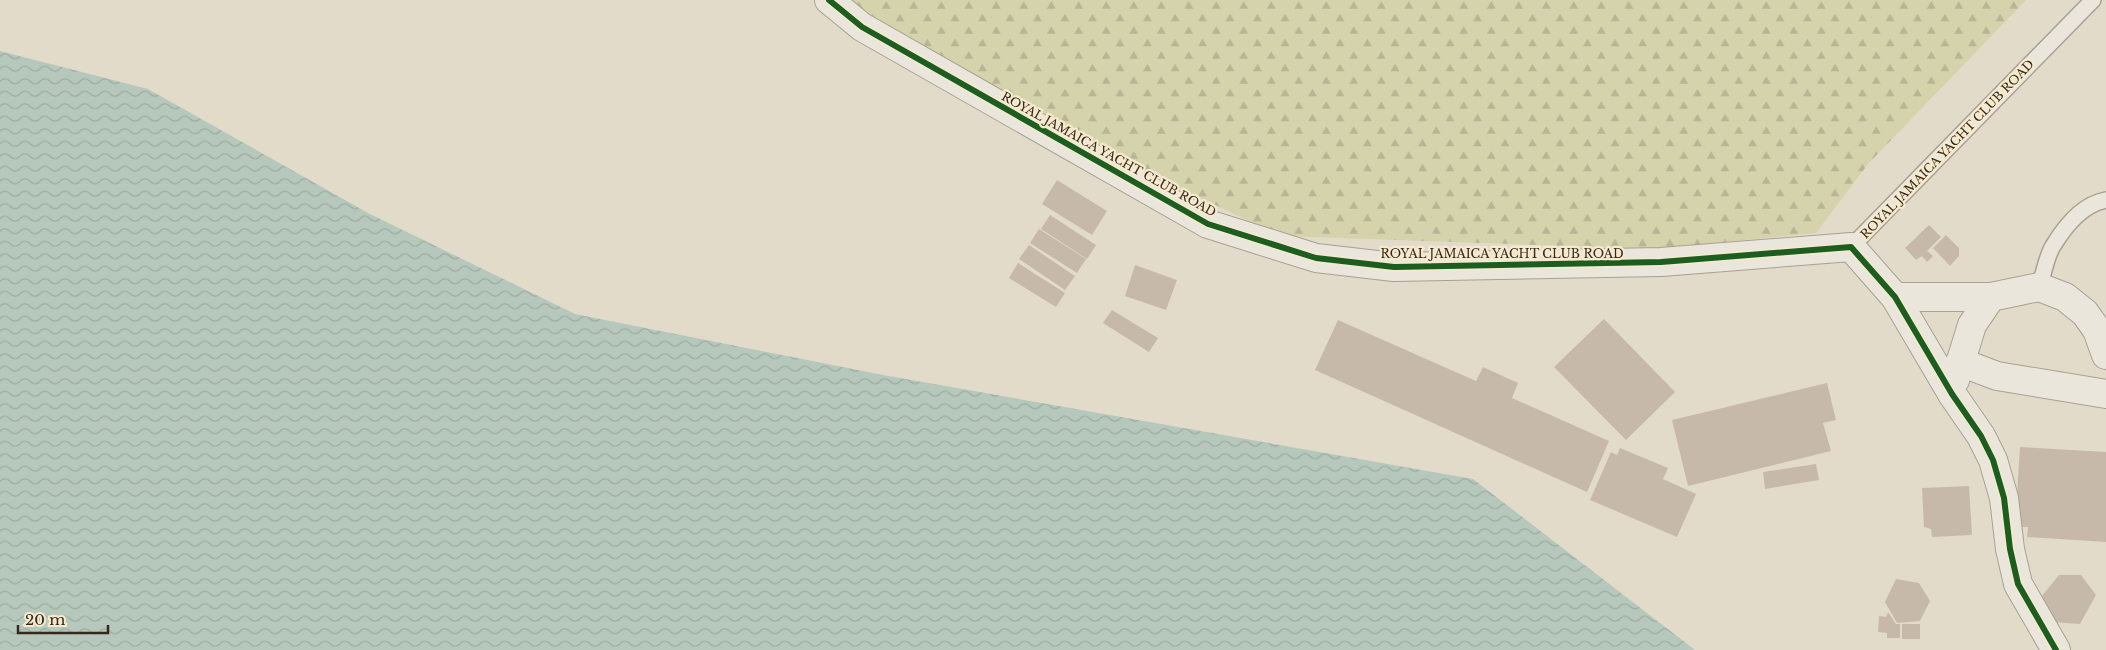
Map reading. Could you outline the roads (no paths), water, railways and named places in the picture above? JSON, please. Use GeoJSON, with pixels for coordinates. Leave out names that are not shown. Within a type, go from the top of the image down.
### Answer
{"type":"FeatureCollection","features":[{"type":"Feature","properties":{"kind":"street","name":"ROYAL JAMAICA YACHT CLUB ROAD"},"geometry":{"type":"LineString","coordinates":[[829,0],[862,26],[1208,224],[1316,258],[1394,267],[1661,262],[1851,247]]}},
{"type":"Feature","properties":{"kind":"street"},"geometry":{"type":"LineString","coordinates":[[1851,247],[1895,297],[1993,460],[2004,498],[2010,549],[2018,584],[2056,650]]}},
{"type":"Feature","properties":{"kind":"street"},"geometry":{"type":"LineString","coordinates":[[1895,297],[1991,297],[2039,288],[2065,297],[2085,313],[2103,335]]}},
{"type":"Feature","properties":{"kind":"street"},"geometry":{"type":"LineString","coordinates":[[1952,394],[1972,325],[1991,297]]}},
{"type":"Feature","properties":{"kind":"street"},"geometry":{"type":"LineString","coordinates":[[1960,362],[1997,376],[2106,394]]}},
{"type":"Feature","properties":{"kind":"lane","name":"ROYAL JAMAICA YACHT CLUB ROAD"},"geometry":{"type":"LineString","coordinates":[[1851,247],[2093,0]]}},
{"type":"Feature","properties":{"kind":"lane"},"geometry":{"type":"LineString","coordinates":[[2039,288],[2052,247],[2075,216],[2098,201],[2106,200]]}},
{"type":"Feature","properties":{"kind":"water"},"geometry":{"type":"Polygon","coordinates":[[[0,51],[148,89],[368,213],[575,314],[883,375],[1473,479],[1695,650],[0,650],[0,51]]]}}]}
